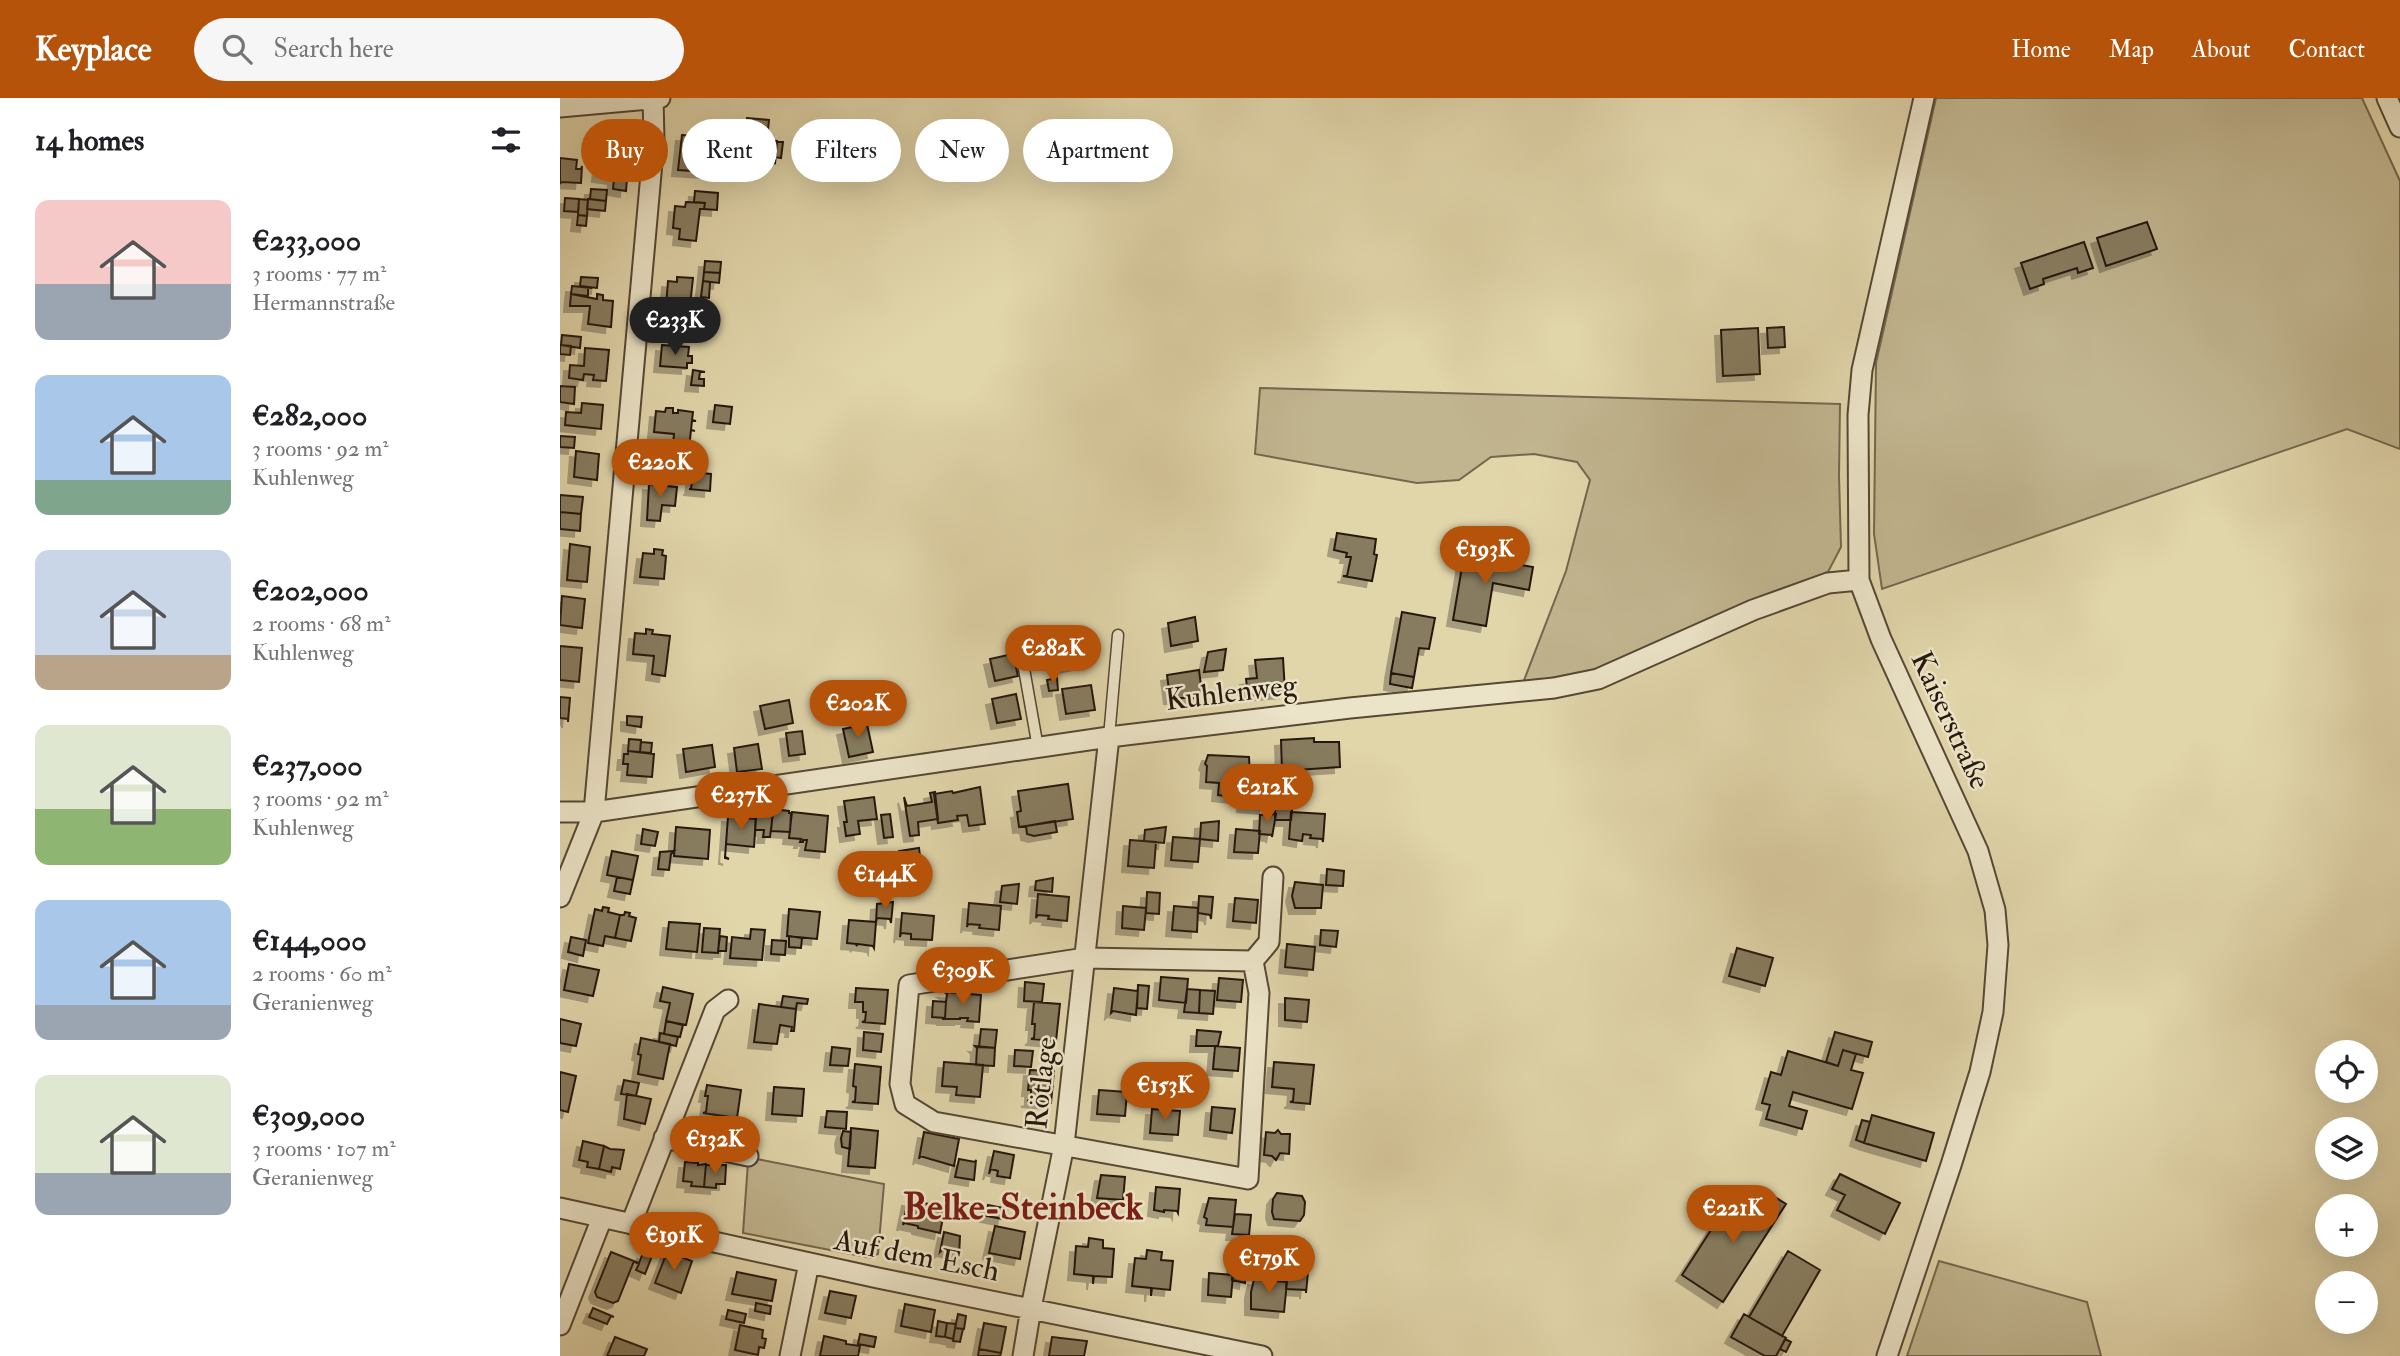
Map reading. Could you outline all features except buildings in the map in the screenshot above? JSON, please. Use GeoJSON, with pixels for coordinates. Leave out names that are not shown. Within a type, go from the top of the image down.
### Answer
{"type":"FeatureCollection","features":[{"type":"Feature","properties":{"kind":"street"},"geometry":{"type":"LineString","coordinates":[[560,897],[594,811],[654,140],[654,98]]}},
{"type":"Feature","properties":{"kind":"street"},"geometry":{"type":"LineString","coordinates":[[560,107],[660,98]]}},
{"type":"Feature","properties":{"kind":"street","name":"Kaiserstraße"},"geometry":{"type":"LineString","coordinates":[[1886,1356],[1980,1072],[1993,1012],[1998,945],[1995,910],[1978,851],[1881,639],[1859,579],[1857,439],[1862,370],[1924,98]]}},
{"type":"Feature","properties":{"kind":"street"},"geometry":{"type":"LineString","coordinates":[[2387,98],[2400,127]]}},
{"type":"Feature","properties":{"kind":"street","name":"Kuhlenweg"},"geometry":{"type":"LineString","coordinates":[[560,812],[594,811],[1109,737],[1350,708],[1554,688],[1598,679],[1753,610],[1828,583],[1859,579]]}},
{"type":"Feature","properties":{"kind":"street","name":"Rötlage"},"geometry":{"type":"LineString","coordinates":[[1023,1356],[1064,1145],[1109,737]]}},
{"type":"Feature","properties":{"kind":"street"},"geometry":{"type":"LineString","coordinates":[[1253,961],[1269,942],[1273,877]]}},
{"type":"Feature","properties":{"kind":"street"},"geometry":{"type":"LineString","coordinates":[[1085,958],[1253,961],[1259,993],[1248,1179],[934,1122],[905,1104],[900,1084],[909,985],[1085,958]]}},
{"type":"Feature","properties":{"kind":"street"},"geometry":{"type":"LineString","coordinates":[[631,1224],[715,1010],[729,1000]]}},
{"type":"Feature","properties":{"kind":"street"},"geometry":{"type":"LineString","coordinates":[[664,1138],[748,1156]]}},
{"type":"Feature","properties":{"kind":"street","name":"Auf dem Esch"},"geometry":{"type":"LineString","coordinates":[[560,1208],[809,1264],[1253,1355]]}},
{"type":"Feature","properties":{"kind":"street"},"geometry":{"type":"LineString","coordinates":[[560,1325],[602,1217]]}},
{"type":"Feature","properties":{"kind":"street"},"geometry":{"type":"LineString","coordinates":[[790,1356],[809,1264]]}},
{"type":"Feature","properties":{"kind":"lane"},"geometry":{"type":"LineString","coordinates":[[1109,737],[1118,635]]}},
{"type":"Feature","properties":{"kind":"lane"},"geometry":{"type":"LineString","coordinates":[[1023,663],[1038,748]]}},
{"type":"Feature","properties":{"kind":"shaded area"},"geometry":{"type":"Polygon","coordinates":[[[1936,98],[2362,98],[2400,181],[2400,449],[2347,429],[1882,589],[1874,534],[1876,363],[1936,98]]]}},
{"type":"Feature","properties":{"kind":"shaded area"},"geometry":{"type":"Polygon","coordinates":[[[1260,388],[1840,404],[1841,547],[1828,572],[1738,607],[1585,673],[1523,683],[1566,571],[1590,480],[1577,462],[1534,454],[1491,457],[1459,480],[1417,483],[1255,454],[1260,388]]]}},
{"type":"Feature","properties":{"kind":"shaded area"},"geometry":{"type":"Polygon","coordinates":[[[757,1159],[884,1184],[878,1254],[871,1258],[743,1233],[748,1162],[757,1159]]]}},
{"type":"Feature","properties":{"kind":"shaded area"},"geometry":{"type":"Polygon","coordinates":[[[1939,1261],[2087,1302],[2101,1356],[1907,1356],[1939,1261]]]}},
{"type":"Feature","properties":{"kind":"district","name":"Belke-Steinbeck"},"geometry":{"type":"Point","coordinates":[1023,1206]}}]}
